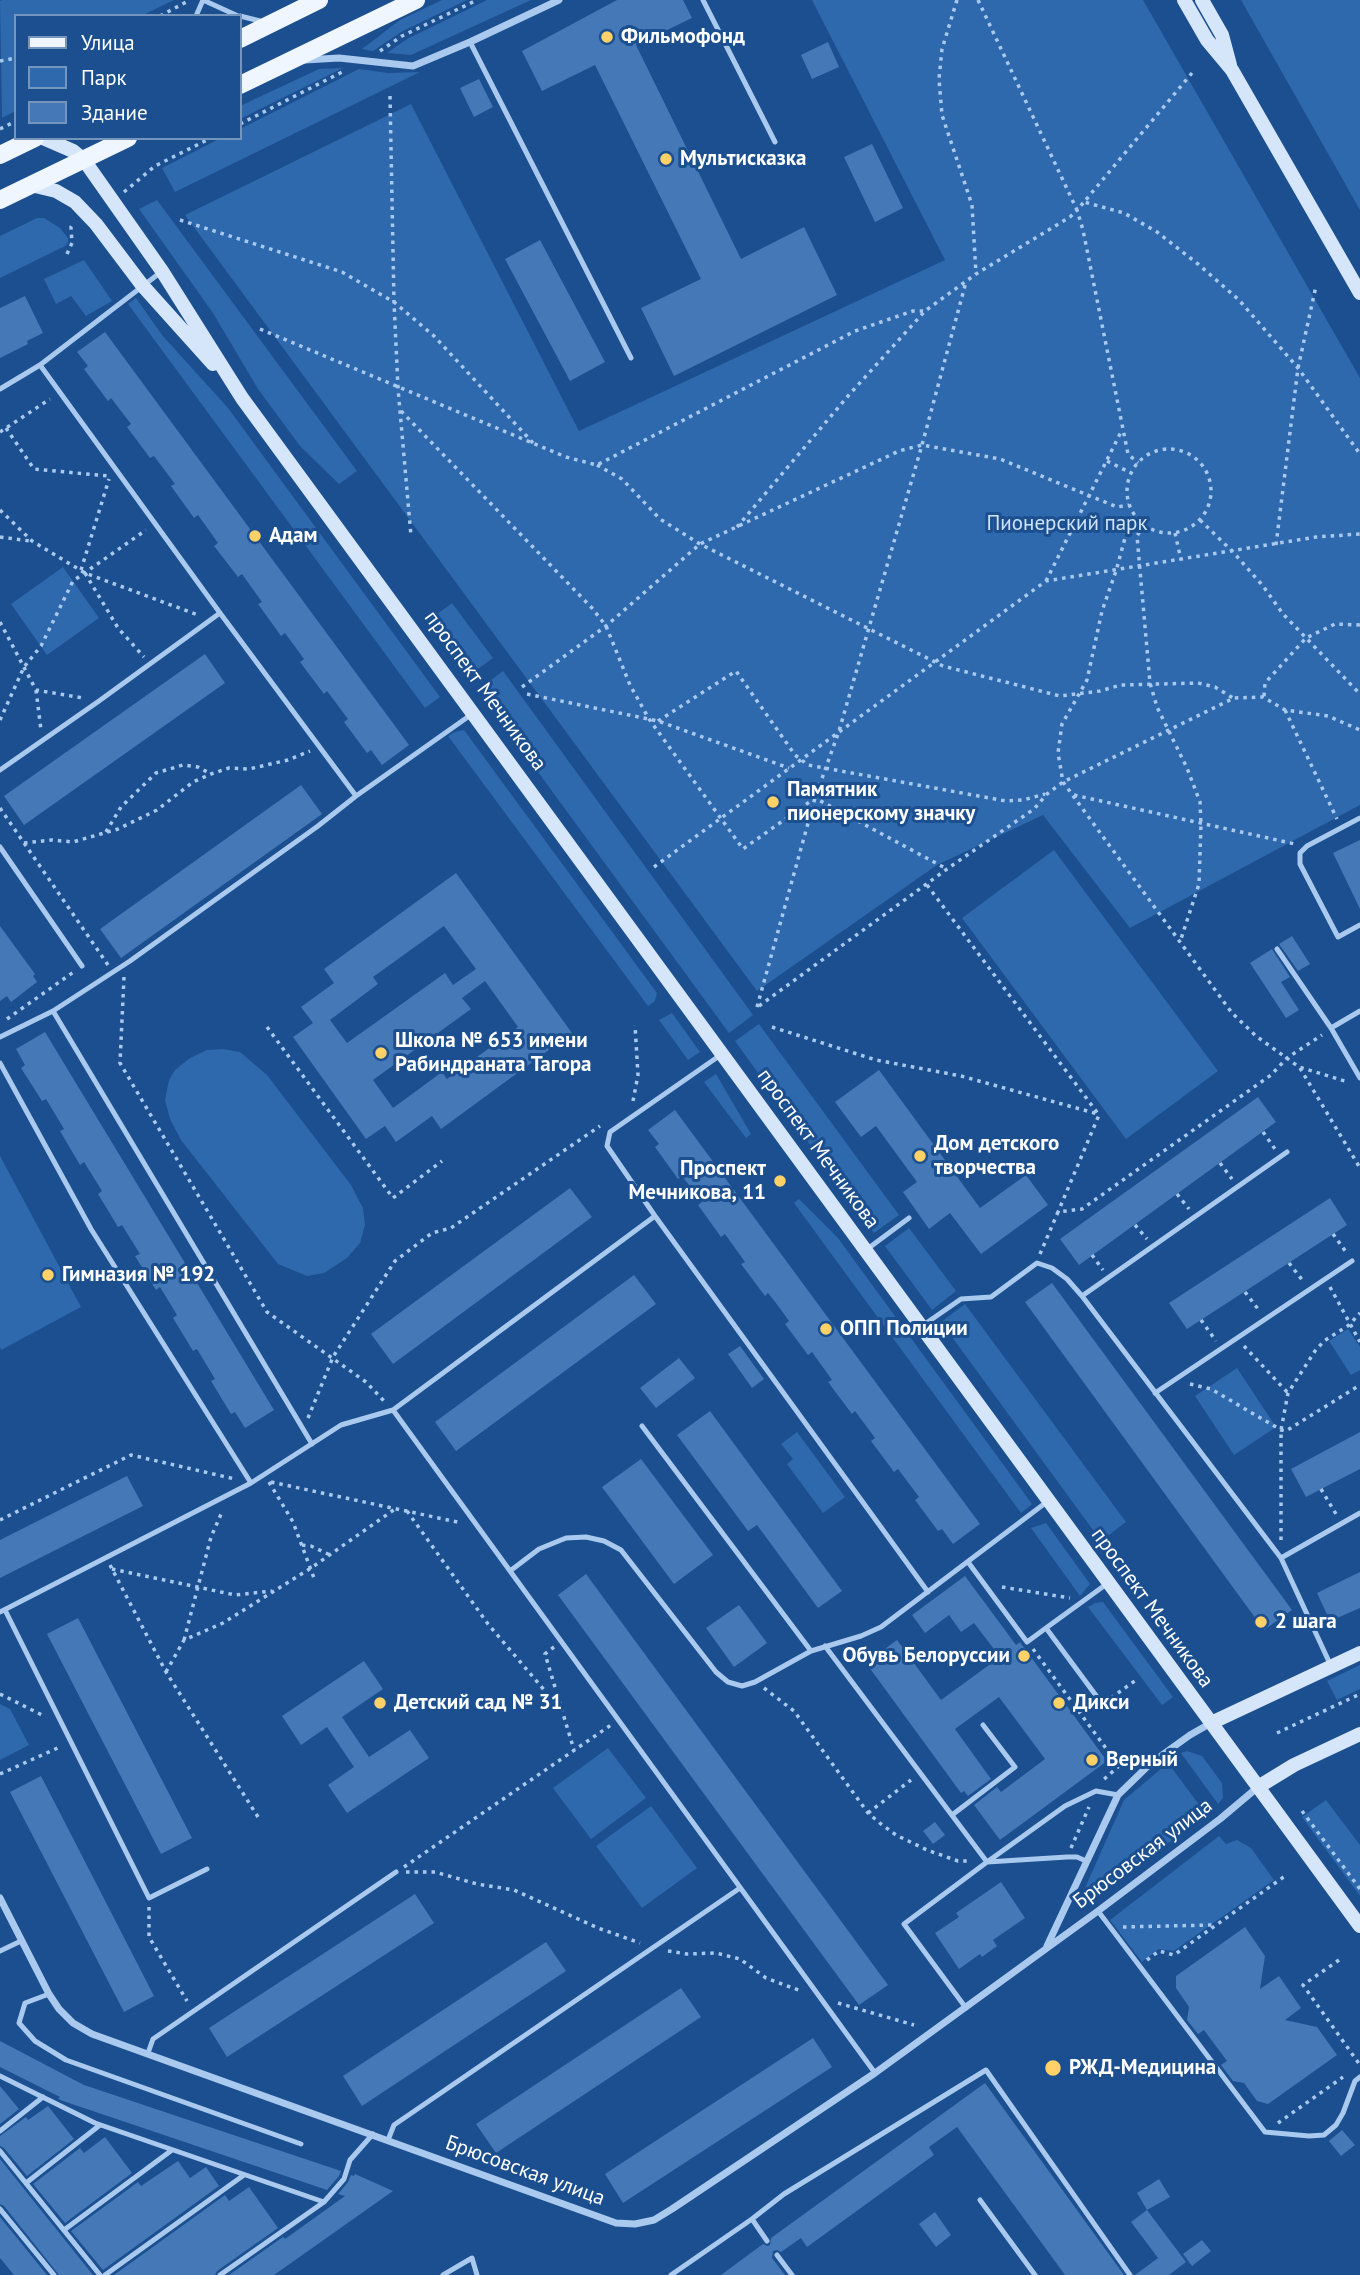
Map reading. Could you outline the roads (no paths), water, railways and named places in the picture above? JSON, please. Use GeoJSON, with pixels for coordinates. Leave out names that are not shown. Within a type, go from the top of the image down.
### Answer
{"type":"FeatureCollection","features":[{"type":"Feature","properties":{"kind":"main road"},"geometry":{"type":"LineString","coordinates":[[242,38],[319,0]]}},
{"type":"Feature","properties":{"kind":"main road"},"geometry":{"type":"LineString","coordinates":[[242,84],[416,0]]}},
{"type":"Feature","properties":{"kind":"main road"},"geometry":{"type":"LineString","coordinates":[[0,155],[31,140]]}},
{"type":"Feature","properties":{"kind":"main road"},"geometry":{"type":"LineString","coordinates":[[0,200],[124,140]]}},
{"type":"Feature","properties":{"kind":"street"},"geometry":{"type":"LineString","coordinates":[[290,61],[339,58],[413,66],[559,0]]}},
{"type":"Feature","properties":{"kind":"street"},"geometry":{"type":"LineString","coordinates":[[1184,0],[1207,40],[1232,70],[1360,293]]}},
{"type":"Feature","properties":{"kind":"street"},"geometry":{"type":"LineString","coordinates":[[1202,0],[1223,35],[1232,70]]}},
{"type":"Feature","properties":{"kind":"street","name":"проспект Мечникова"},"geometry":{"type":"LineString","coordinates":[[48,140],[73,151],[84,160],[162,271],[242,398],[1360,1926]]}},
{"type":"Feature","properties":{"kind":"street","name":"проспект Мечникова"},"geometry":{"type":"LineString","coordinates":[[31,185],[55,191],[75,202],[96,224],[142,285],[242,398]]}},
{"type":"Feature","properties":{"kind":"street"},"geometry":{"type":"LineString","coordinates":[[1211,1723],[1360,1653]]}},
{"type":"Feature","properties":{"kind":"street","name":"Брюсовская улица"},"geometry":{"type":"LineString","coordinates":[[1047,1947],[1118,1795],[1151,1763],[1211,1723]]}},
{"type":"Feature","properties":{"kind":"street"},"geometry":{"type":"LineString","coordinates":[[1258,1787],[1294,1765],[1360,1734]]}},
{"type":"Feature","properties":{"kind":"street","name":"Брюсовская улица"},"geometry":{"type":"LineString","coordinates":[[0,1898],[59,2009],[73,2023],[92,2034],[615,2223],[635,2224],[654,2220],[672,2209],[875,2073],[1098,1911],[1258,1787]]}},
{"type":"Feature","properties":{"kind":"lane"},"geometry":{"type":"LineString","coordinates":[[197,14],[203,0],[234,14]]}},
{"type":"Feature","properties":{"kind":"lane"},"geometry":{"type":"LineString","coordinates":[[704,0],[775,142]]}},
{"type":"Feature","properties":{"kind":"lane"},"geometry":{"type":"LineString","coordinates":[[242,17],[271,24]]}},
{"type":"Feature","properties":{"kind":"lane"},"geometry":{"type":"LineString","coordinates":[[470,42],[631,358]]}},
{"type":"Feature","properties":{"kind":"lane"},"geometry":{"type":"LineString","coordinates":[[0,390],[40,365],[162,271]]}},
{"type":"Feature","properties":{"kind":"lane"},"geometry":{"type":"LineString","coordinates":[[40,365],[356,796]]}},
{"type":"Feature","properties":{"kind":"lane"},"geometry":{"type":"LineString","coordinates":[[0,770],[220,613]]}},
{"type":"Feature","properties":{"kind":"lane"},"geometry":{"type":"LineString","coordinates":[[0,1037],[52,1011],[114,972],[474,713]]}},
{"type":"Feature","properties":{"kind":"lane"},"geometry":{"type":"LineString","coordinates":[[1360,818],[1307,846],[1300,853],[1300,864],[1338,937],[1360,925]]}},
{"type":"Feature","properties":{"kind":"lane"},"geometry":{"type":"LineString","coordinates":[[0,847],[82,966]]}},
{"type":"Feature","properties":{"kind":"lane"},"geometry":{"type":"LineString","coordinates":[[1277,949],[1331,1028],[1360,1078]]}},
{"type":"Feature","properties":{"kind":"lane"},"geometry":{"type":"LineString","coordinates":[[1331,1028],[1360,1010]]}},
{"type":"Feature","properties":{"kind":"lane"},"geometry":{"type":"LineString","coordinates":[[52,1011],[312,1444]]}},
{"type":"Feature","properties":{"kind":"lane"},"geometry":{"type":"LineString","coordinates":[[723,1054],[610,1132],[607,1146],[928,1592]]}},
{"type":"Feature","properties":{"kind":"lane"},"geometry":{"type":"LineString","coordinates":[[0,1063],[91,1229],[251,1483]]}},
{"type":"Feature","properties":{"kind":"lane"},"geometry":{"type":"LineString","coordinates":[[1082,1296],[1287,1152]]}},
{"type":"Feature","properties":{"kind":"lane"},"geometry":{"type":"LineString","coordinates":[[207,1869],[149,1898],[2,1611],[231,1494],[341,1425],[393,1410],[655,1216]]}},
{"type":"Feature","properties":{"kind":"lane"},"geometry":{"type":"LineString","coordinates":[[866,1250],[909,1218]]}},
{"type":"Feature","properties":{"kind":"lane"},"geometry":{"type":"LineString","coordinates":[[1155,1393],[1352,1261]]}},
{"type":"Feature","properties":{"kind":"lane"},"geometry":{"type":"LineString","coordinates":[[922,1326],[961,1298],[990,1297],[1037,1263],[1052,1268],[1067,1279],[1281,1558],[1331,1666]]}},
{"type":"Feature","properties":{"kind":"lane"},"geometry":{"type":"LineString","coordinates":[[393,1410],[875,2073]]}},
{"type":"Feature","properties":{"kind":"lane"},"geometry":{"type":"LineString","coordinates":[[642,1426],[811,1651]]}},
{"type":"Feature","properties":{"kind":"lane"},"geometry":{"type":"LineString","coordinates":[[510,1571],[539,1549],[566,1538],[586,1537],[604,1541],[621,1550],[716,1672],[728,1682],[742,1686],[755,1682],[811,1651],[881,1627],[1048,1501]]}},
{"type":"Feature","properties":{"kind":"lane"},"geometry":{"type":"LineString","coordinates":[[1281,1558],[1360,1513]]}},
{"type":"Feature","properties":{"kind":"lane"},"geometry":{"type":"LineString","coordinates":[[968,1562],[1027,1642],[1108,1583]]}},
{"type":"Feature","properties":{"kind":"lane"},"geometry":{"type":"LineString","coordinates":[[1046,1628],[1103,1705]]}},
{"type":"Feature","properties":{"kind":"lane"},"geometry":{"type":"LineString","coordinates":[[825,1646],[987,1861]]}},
{"type":"Feature","properties":{"kind":"lane"},"geometry":{"type":"LineString","coordinates":[[952,1815],[1015,1768],[983,1725]]}},
{"type":"Feature","properties":{"kind":"lane"},"geometry":{"type":"LineString","coordinates":[[966,2007],[904,1924],[1065,1806],[1096,1791],[1118,1795]]}},
{"type":"Feature","properties":{"kind":"lane"},"geometry":{"type":"LineString","coordinates":[[987,1861],[1067,1857],[1086,1861]]}},
{"type":"Feature","properties":{"kind":"lane"},"geometry":{"type":"LineString","coordinates":[[148,2053],[153,2039],[396,1872]]}},
{"type":"Feature","properties":{"kind":"lane"},"geometry":{"type":"LineString","coordinates":[[388,2140],[394,2126],[740,1888]]}},
{"type":"Feature","properties":{"kind":"lane"},"geometry":{"type":"LineString","coordinates":[[1098,1911],[1265,2132],[1324,2135],[1336,2126],[1355,2081],[1360,2077]]}},
{"type":"Feature","properties":{"kind":"lane"},"geometry":{"type":"LineString","coordinates":[[0,1951],[21,1941]]}},
{"type":"Feature","properties":{"kind":"lane"},"geometry":{"type":"LineString","coordinates":[[49,1994],[25,2003],[19,2023],[36,2041],[66,2060],[300,2144]]}},
{"type":"Feature","properties":{"kind":"lane"},"geometry":{"type":"LineString","coordinates":[[671,2275],[785,2194],[986,2070],[1130,2275]]}},
{"type":"Feature","properties":{"kind":"lane"},"geometry":{"type":"LineString","coordinates":[[0,2076],[100,2125],[324,2202]]}},
{"type":"Feature","properties":{"kind":"lane"},"geometry":{"type":"LineString","coordinates":[[0,2132],[43,2097]]}},
{"type":"Feature","properties":{"kind":"lane"},"geometry":{"type":"LineString","coordinates":[[26,2183],[100,2125]]}},
{"type":"Feature","properties":{"kind":"lane"},"geometry":{"type":"LineString","coordinates":[[220,2275],[324,2202],[344,2179],[350,2160],[373,2134]]}},
{"type":"Feature","properties":{"kind":"lane"},"geometry":{"type":"LineString","coordinates":[[64,2230],[173,2150]]}},
{"type":"Feature","properties":{"kind":"lane"},"geometry":{"type":"LineString","coordinates":[[0,2151],[103,2275],[244,2175]]}},
{"type":"Feature","properties":{"kind":"lane"},"geometry":{"type":"LineString","coordinates":[[980,2200],[1035,2275]]}},
{"type":"Feature","properties":{"kind":"lane"},"geometry":{"type":"LineString","coordinates":[[0,2209],[54,2275]]}},
{"type":"Feature","properties":{"kind":"lane"},"geometry":{"type":"LineString","coordinates":[[752,2219],[767,2241]]}},
{"type":"Feature","properties":{"kind":"lane"},"geometry":{"type":"LineString","coordinates":[[778,2255],[792,2275]]}},
{"type":"Feature","properties":{"kind":"lane"},"geometry":{"type":"LineString","coordinates":[[443,2275],[472,2258],[477,2275]]}},
{"type":"Feature","properties":{"kind":"place","name":"Фильмофонд"},"geometry":{"type":"Point","coordinates":[607,37]}},
{"type":"Feature","properties":{"kind":"place","name":"Мультисказка"},"geometry":{"type":"Point","coordinates":[666,159]}},
{"type":"Feature","properties":{"kind":"place","name":"Адам"},"geometry":{"type":"Point","coordinates":[255,536]}},
{"type":"Feature","properties":{"kind":"place","name":"Памятник пионерскому значку"},"geometry":{"type":"Point","coordinates":[773,802]}},
{"type":"Feature","properties":{"kind":"place","name":"Школа № 653 имени Рабиндраната Тагора"},"geometry":{"type":"Point","coordinates":[381,1053]}},
{"type":"Feature","properties":{"kind":"place","name":"Дом детского творчества"},"geometry":{"type":"Point","coordinates":[920,1156]}},
{"type":"Feature","properties":{"kind":"place","name":"Проспект Мечникова, 11"},"geometry":{"type":"Point","coordinates":[780,1181]}},
{"type":"Feature","properties":{"kind":"place","name":"Гимназия № 192"},"geometry":{"type":"Point","coordinates":[48,1275]}},
{"type":"Feature","properties":{"kind":"place","name":"ОПП Полиции"},"geometry":{"type":"Point","coordinates":[826,1329]}},
{"type":"Feature","properties":{"kind":"place","name":"2 шага"},"geometry":{"type":"Point","coordinates":[1261,1622]}},
{"type":"Feature","properties":{"kind":"place","name":"Обувь Белоруссии"},"geometry":{"type":"Point","coordinates":[1024,1656]}},
{"type":"Feature","properties":{"kind":"place","name":"Детский сад № 31"},"geometry":{"type":"Point","coordinates":[380,1703]}},
{"type":"Feature","properties":{"kind":"place","name":"Дикси"},"geometry":{"type":"Point","coordinates":[1059,1703]}},
{"type":"Feature","properties":{"kind":"place","name":"Верный"},"geometry":{"type":"Point","coordinates":[1092,1760]}},
{"type":"Feature","properties":{"kind":"place","name":"РЖД-Медицина"},"geometry":{"type":"Point","coordinates":[1053,2068]}},
{"type":"Feature","properties":{"kind":"park label","name":"Пионерский парк"},"geometry":{"type":"Point","coordinates":[1067,524]}}]}
